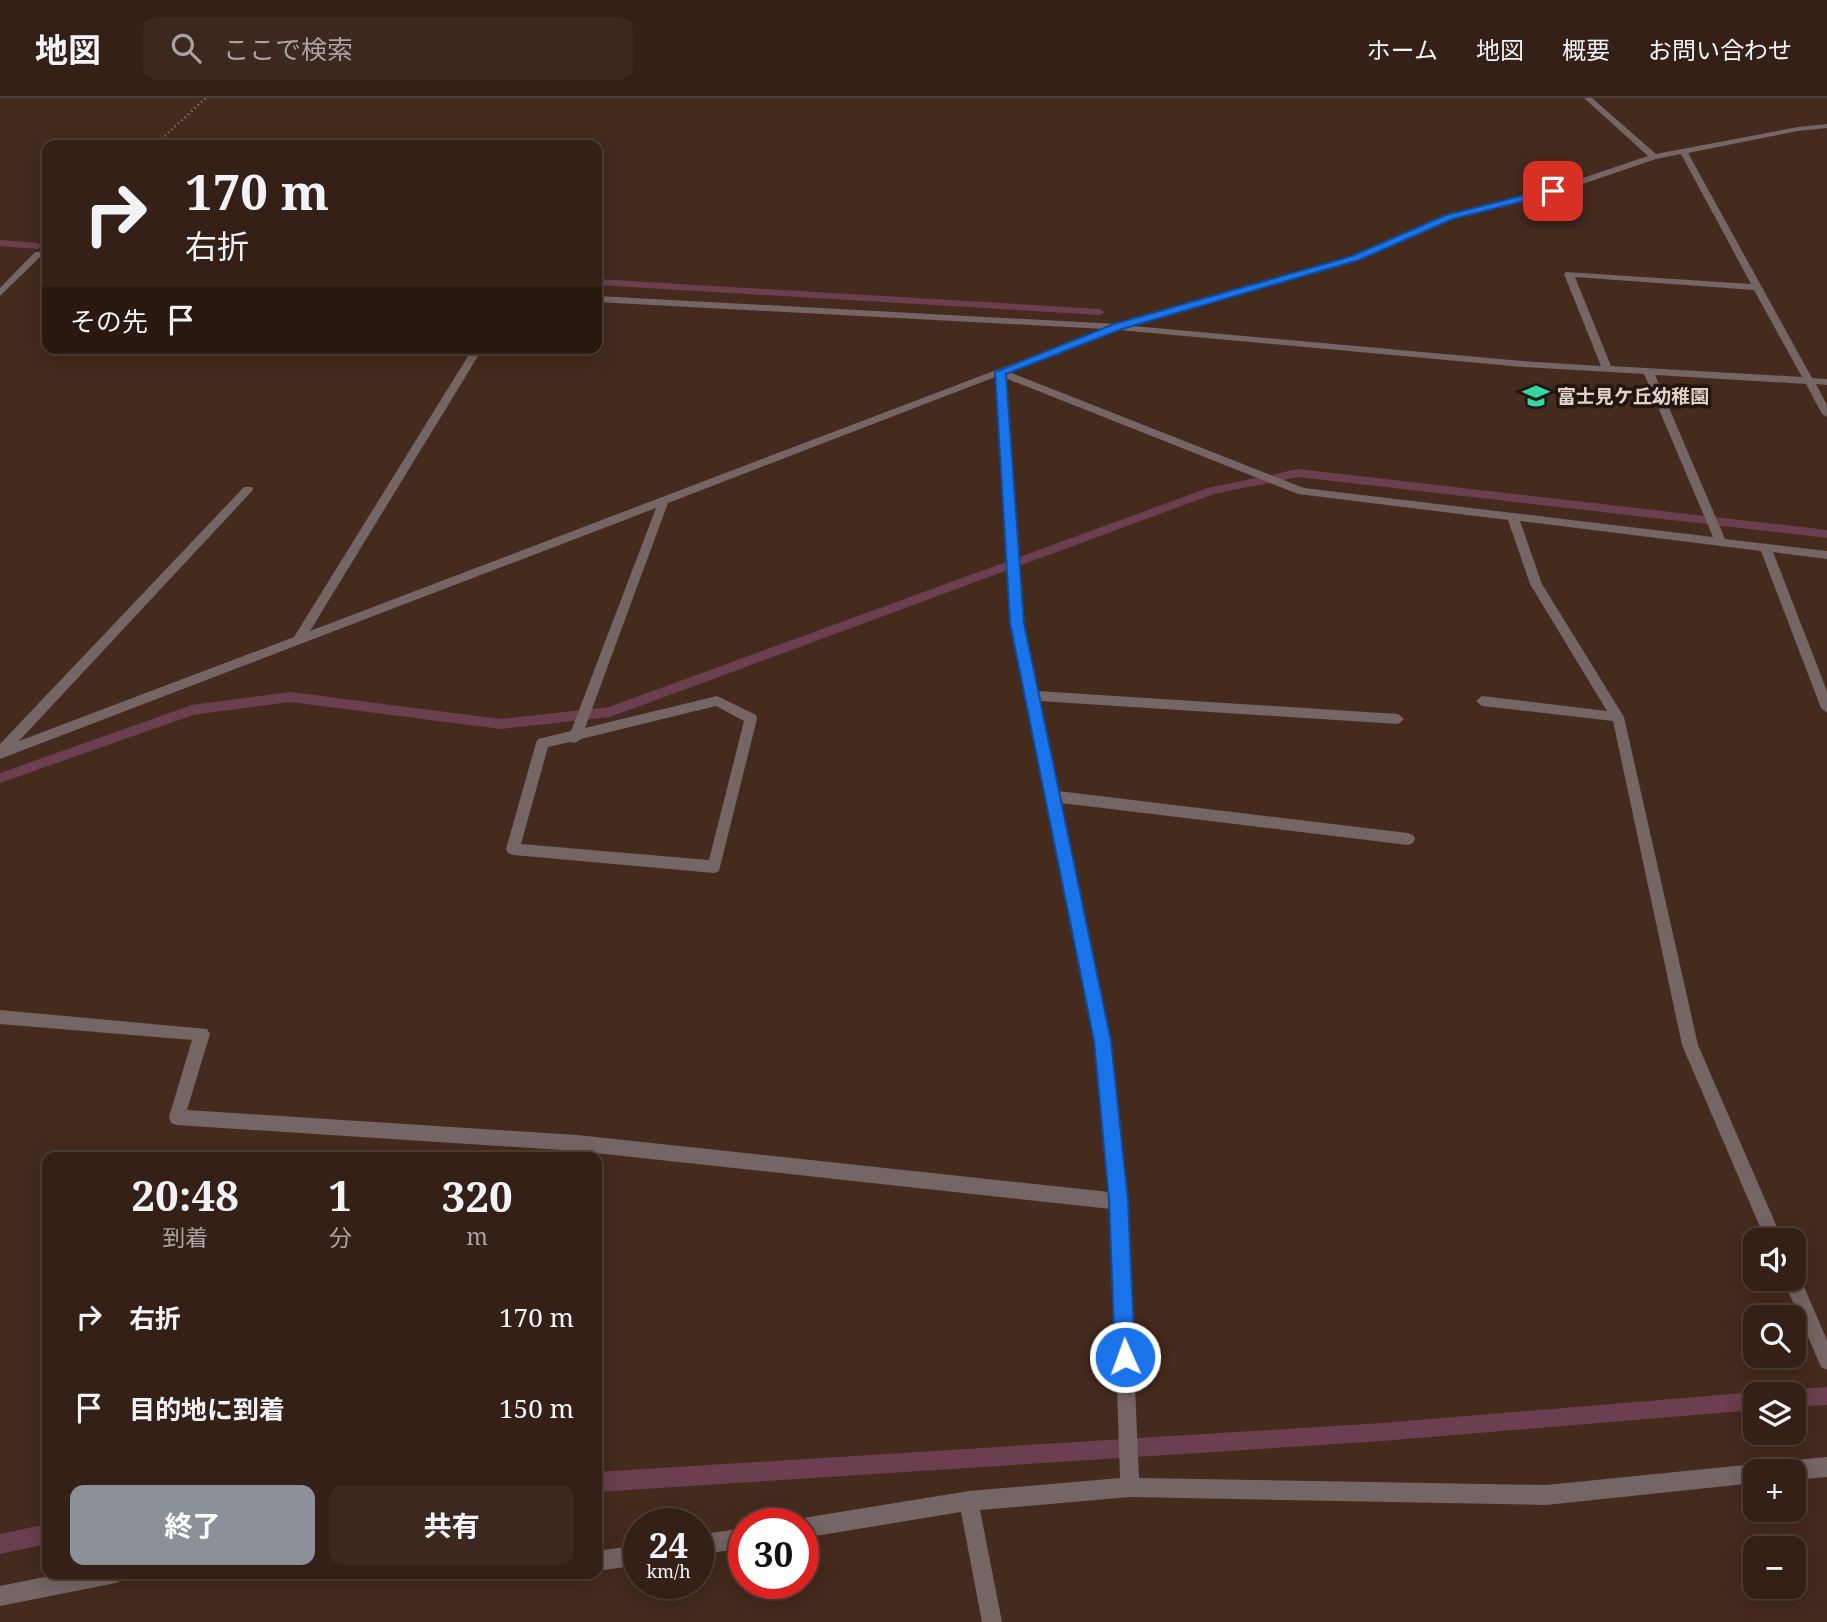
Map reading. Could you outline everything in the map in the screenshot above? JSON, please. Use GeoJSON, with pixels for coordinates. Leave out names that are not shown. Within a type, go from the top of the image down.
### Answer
{"type":"FeatureCollection","features":[{"type":"Feature","properties":{"kind":"street"},"geometry":{"type":"LineString","coordinates":[[1588,98],[1654,157]]}},
{"type":"Feature","properties":{"kind":"street"},"geometry":{"type":"LineString","coordinates":[[0,753],[1118,327],[1355,258],[1450,217],[1553,191],[1654,157],[1798,129],[1827,126]]}},
{"type":"Feature","properties":{"kind":"street"},"geometry":{"type":"LineString","coordinates":[[1684,152],[1827,414]]}},
{"type":"Feature","properties":{"kind":"street"},"geometry":{"type":"LineString","coordinates":[[0,293],[38,254],[42,254]]}},
{"type":"Feature","properties":{"kind":"street"},"geometry":{"type":"LineString","coordinates":[[1606,369],[1569,274],[1757,287]]}},
{"type":"Feature","properties":{"kind":"street"},"geometry":{"type":"LineString","coordinates":[[602,299],[1118,327],[1606,369],[1827,382]]}},
{"type":"Feature","properties":{"kind":"street"},"geometry":{"type":"LineString","coordinates":[[298,640],[474,354]]}},
{"type":"Feature","properties":{"kind":"street"},"geometry":{"type":"LineString","coordinates":[[1000,372],[1297,489],[1827,555]]}},
{"type":"Feature","properties":{"kind":"street"},"geometry":{"type":"LineString","coordinates":[[1000,372],[1017,623],[1102,1041],[1119,1200],[1130,1487]]}},
{"type":"Feature","properties":{"kind":"street"},"geometry":{"type":"LineString","coordinates":[[1648,372],[1721,541]]}},
{"type":"Feature","properties":{"kind":"street"},"geometry":{"type":"LineString","coordinates":[[0,753],[248,490]]}},
{"type":"Feature","properties":{"kind":"street"},"geometry":{"type":"LineString","coordinates":[[575,738],[664,500]]}},
{"type":"Feature","properties":{"kind":"street"},"geometry":{"type":"LineString","coordinates":[[1513,517],[1536,584],[1618,718],[1690,1045],[1769,1228]]}},
{"type":"Feature","properties":{"kind":"street"},"geometry":{"type":"LineString","coordinates":[[1766,548],[1827,708]]}},
{"type":"Feature","properties":{"kind":"street"},"geometry":{"type":"LineString","coordinates":[[1032,696],[1398,719]]}},
{"type":"Feature","properties":{"kind":"street"},"geometry":{"type":"LineString","coordinates":[[717,701],[751,719],[714,867],[513,849],[543,743],[575,738],[717,701]]}},
{"type":"Feature","properties":{"kind":"street"},"geometry":{"type":"LineString","coordinates":[[1482,701],[1618,718]]}},
{"type":"Feature","properties":{"kind":"street"},"geometry":{"type":"LineString","coordinates":[[1052,796],[1408,839]]}},
{"type":"Feature","properties":{"kind":"street"},"geometry":{"type":"LineString","coordinates":[[0,1017],[202,1034],[177,1117],[577,1143],[751,1164],[1119,1200]]}},
{"type":"Feature","properties":{"kind":"street"},"geometry":{"type":"LineString","coordinates":[[1797,1291],[1827,1361]]}},
{"type":"Feature","properties":{"kind":"street"},"geometry":{"type":"LineString","coordinates":[[1806,1468],[1827,1466]]}},
{"type":"Feature","properties":{"kind":"street"},"geometry":{"type":"LineString","coordinates":[[819,1525],[969,1501],[1130,1487],[1546,1495],[1743,1475]]}},
{"type":"Feature","properties":{"kind":"street"},"geometry":{"type":"LineString","coordinates":[[969,1501],[992,1622]]}},
{"type":"Feature","properties":{"kind":"street"},"geometry":{"type":"LineString","coordinates":[[602,1560],[623,1557]]}},
{"type":"Feature","properties":{"kind":"street"},"geometry":{"type":"LineString","coordinates":[[0,1596],[86,1579]]}},
{"type":"Feature","properties":{"kind":"path"},"geometry":{"type":"LineString","coordinates":[[160,140],[206,98]]}},
{"type":"Feature","properties":{"kind":"waterway"},"geometry":{"type":"LineString","coordinates":[[0,243],[38,246]]}},
{"type":"Feature","properties":{"kind":"waterway"},"geometry":{"type":"LineString","coordinates":[[602,282],[1100,312]]}},
{"type":"Feature","properties":{"kind":"waterway"},"geometry":{"type":"LineString","coordinates":[[0,778],[192,710],[290,697],[501,724],[610,712],[1212,491],[1298,473],[1827,534]]}},
{"type":"Feature","properties":{"kind":"waterway"},"geometry":{"type":"LineString","coordinates":[[1806,1397],[1827,1396]]}},
{"type":"Feature","properties":{"kind":"waterway"},"geometry":{"type":"LineString","coordinates":[[602,1482],[1382,1432],[1743,1402]]}},
{"type":"Feature","properties":{"kind":"waterway"},"geometry":{"type":"LineString","coordinates":[[0,1544],[42,1535]]}},
{"type":"Feature","properties":{"kind":"place","name":"富士見ケ丘幼稚園"},"geometry":{"type":"Point","coordinates":[1536,396]}},
{"type":"Feature","properties":{"kind":"route"},"geometry":{"type":"LineString","coordinates":[[1125,1357],[1119,1200],[1102,1041],[1017,623],[1000,372],[1118,327],[1355,258],[1450,217],[1553,191]]}}]}
